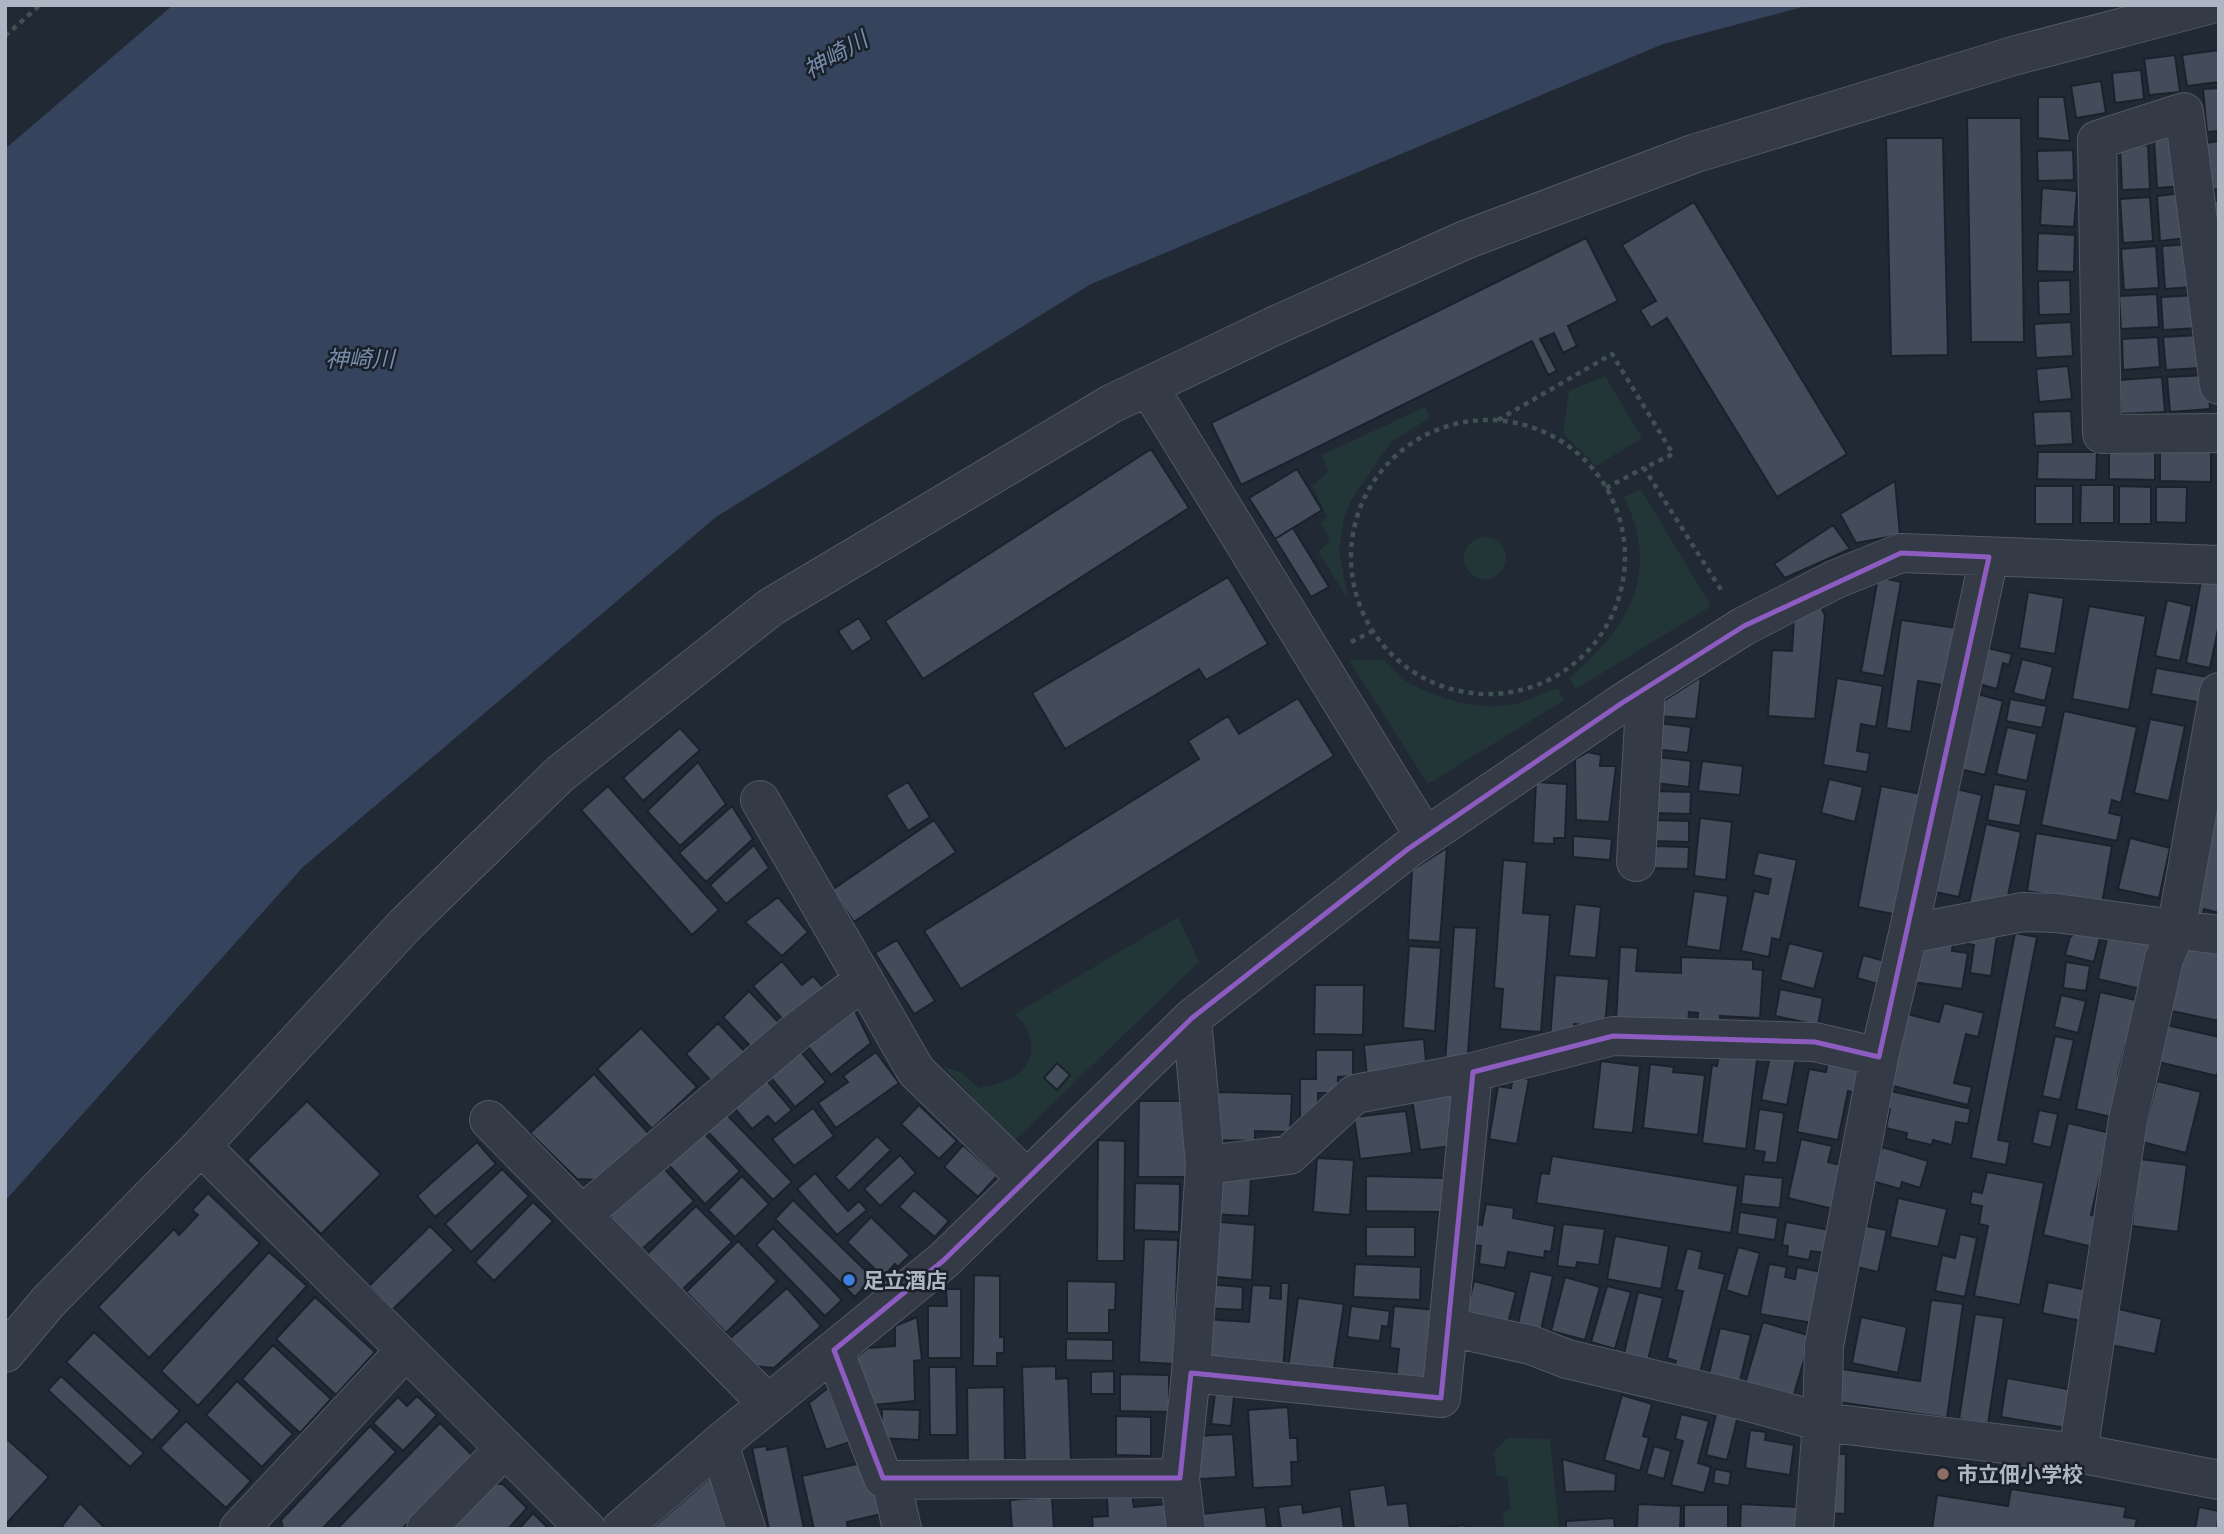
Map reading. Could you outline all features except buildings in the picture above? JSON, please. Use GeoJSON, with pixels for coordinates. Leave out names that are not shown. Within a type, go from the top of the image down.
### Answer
{"type":"FeatureCollection","features":[{"type":"Feature","properties":{"kind":"street"},"geometry":{"type":"LineString","coordinates":[[5,1353],[48,1302],[201,1146],[405,925],[560,774],[771,607],[1111,404],[1272,327],[1465,240],[1693,154],[2014,56],[2208,5]]}},
{"type":"Feature","properties":{"kind":"street"},"geometry":{"type":"LineString","coordinates":[[2219,385],[2185,112],[2097,140],[2102,434],[2219,433]]}},
{"type":"Feature","properties":{"kind":"street"},"geometry":{"type":"LineString","coordinates":[[1148,386],[1425,837]]}},
{"type":"Feature","properties":{"kind":"street"},"geometry":{"type":"LineString","coordinates":[[621,1529],[719,1444],[944,1260],[1192,1018],[1425,837],[1646,688],[1744,626],[1836,579],[1901,553],[2219,565]]}},
{"type":"Feature","properties":{"kind":"street"},"geometry":{"type":"LineString","coordinates":[[1814,1529],[1822,1422],[1824,1346],[1880,1057],[1989,557]]}},
{"type":"Feature","properties":{"kind":"street"},"geometry":{"type":"LineString","coordinates":[[1636,862],[1646,688]]}},
{"type":"Feature","properties":{"kind":"street"},"geometry":{"type":"LineString","coordinates":[[2078,1453],[2128,1120],[2164,959],[2176,930],[2219,692]]}},
{"type":"Feature","properties":{"kind":"street"},"geometry":{"type":"LineString","coordinates":[[760,800],[916,1072],[1027,1179]]}},
{"type":"Feature","properties":{"kind":"street"},"geometry":{"type":"LineString","coordinates":[[1908,934],[2023,912],[2056,913],[2219,935]]}},
{"type":"Feature","properties":{"kind":"street"},"geometry":{"type":"LineString","coordinates":[[582,1214],[796,1032],[864,980]]}},
{"type":"Feature","properties":{"kind":"street"},"geometry":{"type":"LineString","coordinates":[[1186,1529],[1180,1478],[1191,1373],[1205,1165],[1192,1018]]}},
{"type":"Feature","properties":{"kind":"street"},"geometry":{"type":"LineString","coordinates":[[1205,1165],[1289,1155],[1355,1094],[1474,1072],[1613,1036],[1815,1042],[1880,1057]]}},
{"type":"Feature","properties":{"kind":"street"},"geometry":{"type":"LineString","coordinates":[[1191,1373],[1441,1398],[1474,1072]]}},
{"type":"Feature","properties":{"kind":"street"},"geometry":{"type":"LineString","coordinates":[[489,1120],[768,1404]]}},
{"type":"Feature","properties":{"kind":"street"},"geometry":{"type":"LineString","coordinates":[[201,1146],[586,1529]]}},
{"type":"Feature","properties":{"kind":"street"},"geometry":{"type":"LineString","coordinates":[[1450,1327],[1531,1345],[1567,1359],[1822,1422],[2078,1453],[2219,1480]]}},
{"type":"Feature","properties":{"kind":"street"},"geometry":{"type":"LineString","coordinates":[[248,1526],[406,1350]]}},
{"type":"Feature","properties":{"kind":"street"},"geometry":{"type":"LineString","coordinates":[[834,1350],[883,1478],[1180,1478]]}},
{"type":"Feature","properties":{"kind":"street"},"geometry":{"type":"LineString","coordinates":[[719,1444],[746,1529]]}},
{"type":"Feature","properties":{"kind":"street"},"geometry":{"type":"LineString","coordinates":[[426,1529],[505,1448]]}},
{"type":"Feature","properties":{"kind":"street"},"geometry":{"type":"LineString","coordinates":[[891,1480],[902,1529]]}},
{"type":"Feature","properties":{"kind":"path"},"geometry":{"type":"LineString","coordinates":[[5,36],[40,5]]}},
{"type":"Feature","properties":{"kind":"path"},"geometry":{"type":"LineString","coordinates":[[1497,420],[1612,354],[1673,454],[1606,488]]}},
{"type":"Feature","properties":{"kind":"path"},"geometry":{"type":"LineString","coordinates":[[1497,420],[1530,427],[1559,441],[1586,462],[1606,488],[1619,518],[1624,551],[1623,583],[1613,614],[1596,642],[1573,665],[1545,682],[1514,692],[1481,694],[1449,689],[1420,676],[1394,656],[1373,631],[1360,606],[1353,580],[1351,553],[1355,525],[1363,499],[1377,476],[1396,455],[1418,439],[1443,428],[1469,421],[1497,420]]}},
{"type":"Feature","properties":{"kind":"path"},"geometry":{"type":"LineString","coordinates":[[1644,468],[1744,626]]}},
{"type":"Feature","properties":{"kind":"highlighted area"},"geometry":{"type":"Polygon","coordinates":[[[1901,553],[1989,557],[1879,1057],[1815,1042],[1613,1036],[1473,1072],[1441,1398],[1191,1373],[1180,1478],[883,1478],[834,1350],[944,1260],[1192,1018],[1408,849],[1622,703],[1744,626],[1901,553]]]}},
{"type":"Feature","properties":{"kind":"shaded area"},"geometry":{"type":"Polygon","coordinates":[[[1605,376],[1642,438],[1596,466],[1563,433],[1569,391],[1605,376]]]}},
{"type":"Feature","properties":{"kind":"shaded area"},"geometry":{"type":"Polygon","coordinates":[[[1425,407],[1430,418],[1392,441],[1351,500],[1344,519],[1339,550],[1348,599],[1318,551],[1330,542],[1321,523],[1327,517],[1312,486],[1328,472],[1322,455],[1425,407]]]}},
{"type":"Feature","properties":{"kind":"shaded area"},"geometry":{"type":"Polygon","coordinates":[[[1641,489],[1711,606],[1576,689],[1569,678],[1609,639],[1633,597],[1639,575],[1640,551],[1635,525],[1624,497],[1641,489]]]}},
{"type":"Feature","properties":{"kind":"shaded area"},"geometry":{"type":"Polygon","coordinates":[[[1485,537],[1500,543],[1506,558],[1500,573],[1485,579],[1470,573],[1464,558],[1470,543],[1485,537]]]}},
{"type":"Feature","properties":{"kind":"shaded area"},"geometry":{"type":"Polygon","coordinates":[[[1349,660],[1384,660],[1408,683],[1444,698],[1471,704],[1510,705],[1558,689],[1564,700],[1428,784],[1349,660]]]}},
{"type":"Feature","properties":{"kind":"shaded area"},"geometry":{"type":"Polygon","coordinates":[[[1178,917],[1199,962],[1015,1140],[942,1066],[962,1073],[979,1088],[1016,1075],[1028,1062],[1031,1042],[1026,1026],[1015,1014],[1178,917]]]}},
{"type":"Feature","properties":{"kind":"shaded area"},"geometry":{"type":"Polygon","coordinates":[[[1507,1438],[1550,1439],[1559,1529],[1504,1529],[1503,1513],[1511,1509],[1507,1477],[1497,1476],[1494,1452],[1507,1438]]]}},
{"type":"Feature","properties":{"kind":"water","name":"神崎川"},"geometry":{"type":"Polygon","coordinates":[[[173,5],[1810,5],[1663,44],[1091,284],[716,517],[303,867],[5,1201],[5,149],[173,5]]]}},
{"type":"Feature","properties":{"kind":"place","name":"足立酒店"},"geometry":{"type":"Point","coordinates":[849,1280]}},
{"type":"Feature","properties":{"kind":"place","name":"市立佃小学校"},"geometry":{"type":"Point","coordinates":[1943,1474]}}]}
